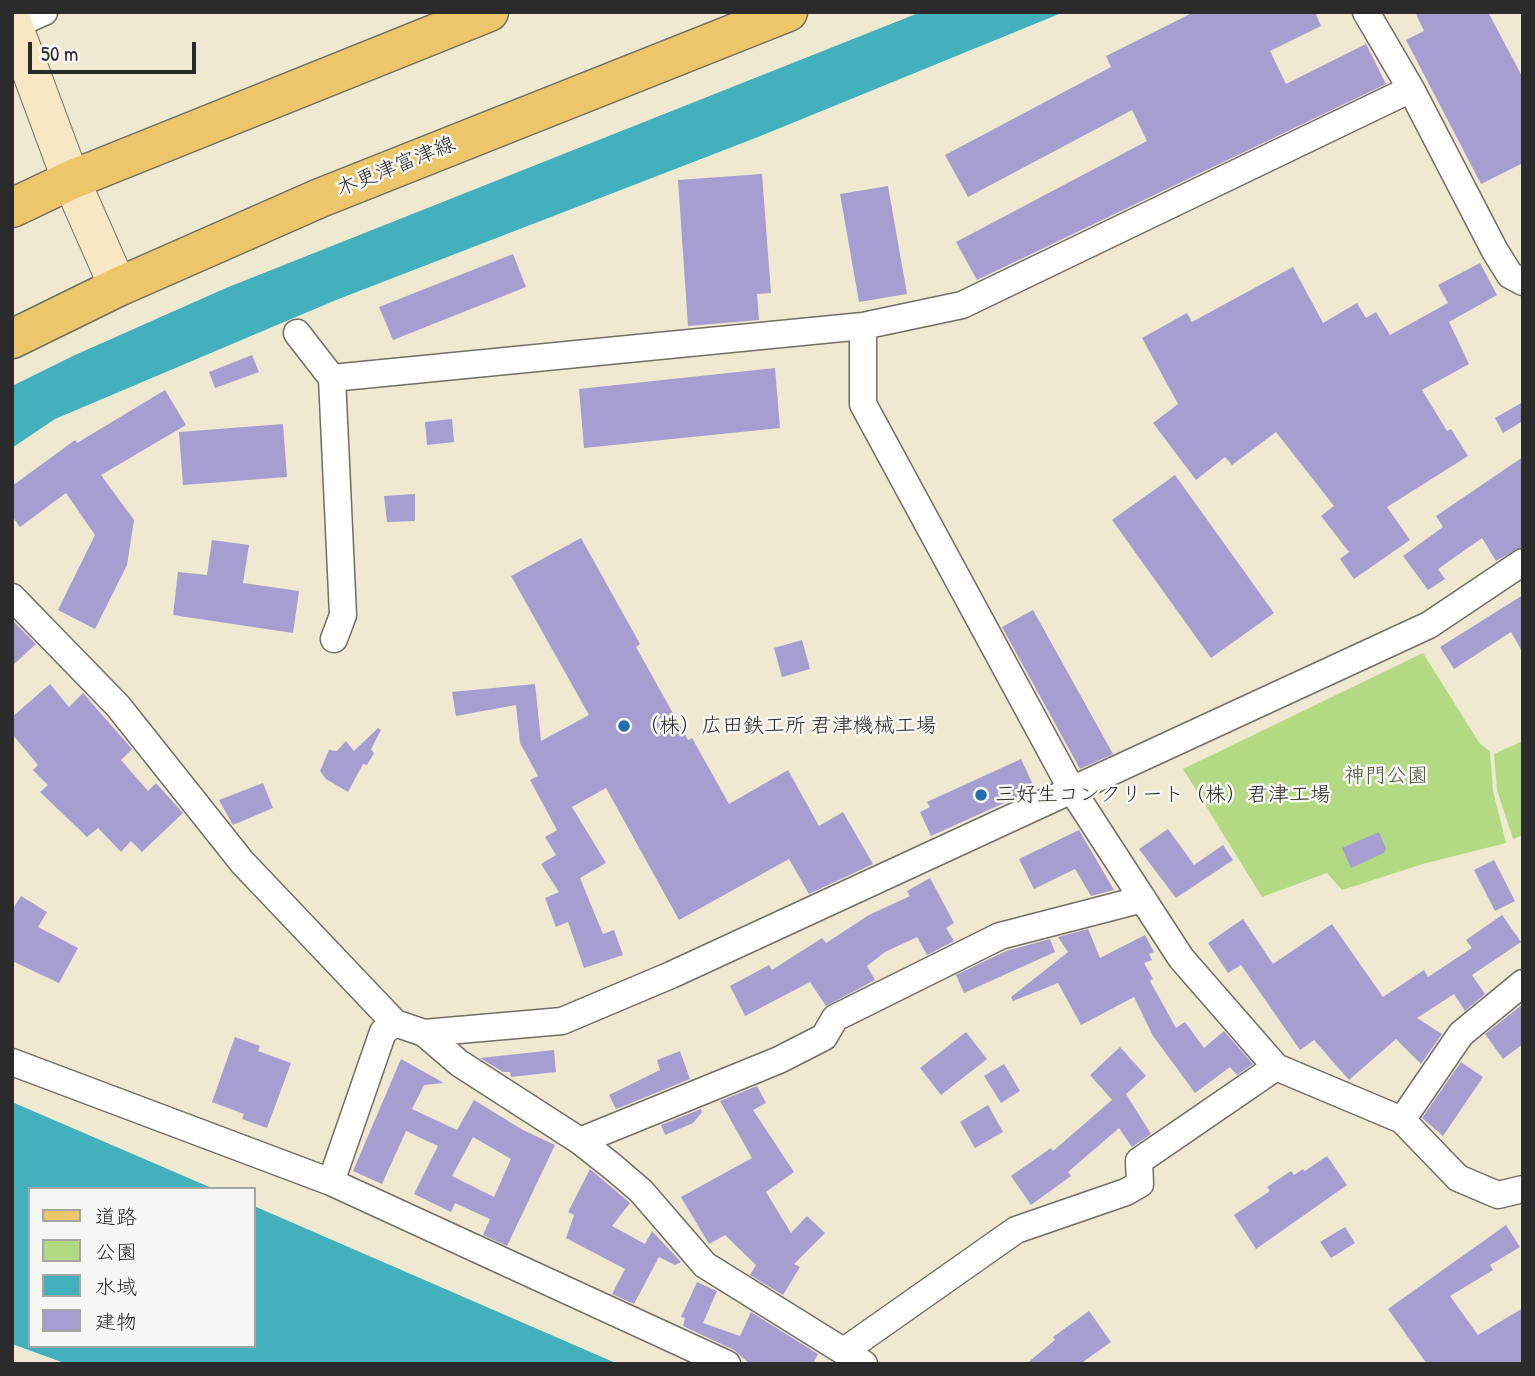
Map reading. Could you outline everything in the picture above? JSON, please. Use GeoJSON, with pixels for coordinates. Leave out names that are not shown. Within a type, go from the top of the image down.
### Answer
{"type":"FeatureCollection","features":[{"type":"Feature","properties":{"kind":"main road"},"geometry":{"type":"LineString","coordinates":[[12,208],[71,180],[489,12]]}},
{"type":"Feature","properties":{"kind":"main road","name":"木更津富津線"},"geometry":{"type":"LineString","coordinates":[[12,339],[118,287],[462,140],[788,12]]}},
{"type":"Feature","properties":{"kind":"street"},"geometry":{"type":"LineString","coordinates":[[1366,12],[1411,89],[1495,251],[1510,275],[1523,282]]}},
{"type":"Feature","properties":{"kind":"street"},"geometry":{"type":"LineString","coordinates":[[24,19],[71,180],[118,287]]}},
{"type":"Feature","properties":{"kind":"street"},"geometry":{"type":"LineString","coordinates":[[332,378],[863,326],[962,305],[1411,89]]}},
{"type":"Feature","properties":{"kind":"street"},"geometry":{"type":"LineString","coordinates":[[863,326],[863,404],[1072,790],[1181,958],[1276,1067],[1402,1120],[1458,1178],[1498,1195],[1523,1189]]}},
{"type":"Feature","properties":{"kind":"street"},"geometry":{"type":"LineString","coordinates":[[297,333],[332,378],[343,615],[334,639]]}},
{"type":"Feature","properties":{"kind":"street"},"geometry":{"type":"LineString","coordinates":[[424,1033],[562,1021],[671,975],[1429,625],[1523,562]]}},
{"type":"Feature","properties":{"kind":"street"},"geometry":{"type":"LineString","coordinates":[[12,597],[118,706],[242,862],[395,1023],[424,1033],[459,1063],[580,1141],[641,1191],[705,1265],[854,1357],[1016,1230],[1126,1192],[1140,1184],[1139,1161],[1276,1067]]}},
{"type":"Feature","properties":{"kind":"street"},"geometry":{"type":"LineString","coordinates":[[580,1141],[779,1060],[824,1037],[835,1018],[1000,936],[1143,900]]}},
{"type":"Feature","properties":{"kind":"street"},"geometry":{"type":"LineString","coordinates":[[1402,1120],[1461,1034],[1523,983]]}},
{"type":"Feature","properties":{"kind":"street"},"geometry":{"type":"LineString","coordinates":[[331,1182],[383,1032],[395,1023]]}},
{"type":"Feature","properties":{"kind":"street"},"geometry":{"type":"LineString","coordinates":[[12,1062],[331,1182],[727,1364]]}},
{"type":"Feature","properties":{"kind":"green space","name":"神門公園"},"geometry":{"type":"Polygon","coordinates":[[[1423,653],[1480,744],[1490,751],[1493,791],[1506,843],[1423,864],[1342,890],[1327,873],[1262,897],[1183,769],[1423,653]]]}},
{"type":"Feature","properties":{"kind":"green space"},"geometry":{"type":"Polygon","coordinates":[[[1523,741],[1523,835],[1513,839],[1497,790],[1494,754],[1523,741]]]}},
{"type":"Feature","properties":{"kind":"water"},"geometry":{"type":"Polygon","coordinates":[[[921,12],[1064,12],[758,137],[336,300],[55,419],[12,448],[12,386],[75,355],[226,288],[921,12]]]}},
{"type":"Feature","properties":{"kind":"water"},"geometry":{"type":"Polygon","coordinates":[[[12,1102],[209,1187],[28,1187],[28,1348],[256,1348],[256,1207],[618,1364],[67,1364],[12,1344],[12,1102]]]}},
{"type":"Feature","properties":{"kind":"building"},"geometry":{"type":"Polygon","coordinates":[[[1194,12],[1315,12],[1321,26],[1270,51],[1286,84],[1366,44],[1386,84],[977,280],[956,242],[1147,141],[1132,110],[968,197],[945,155],[1111,67],[1106,56],[1194,12]]]}},
{"type":"Feature","properties":{"kind":"building"},"geometry":{"type":"Polygon","coordinates":[[[1415,12],[1488,12],[1523,78],[1523,163],[1481,184],[1406,40],[1424,31],[1415,12]]]}},
{"type":"Feature","properties":{"kind":"building"},"geometry":{"type":"Polygon","coordinates":[[[762,174],[771,293],[757,294],[759,320],[688,326],[678,180],[762,174]]]}},
{"type":"Feature","properties":{"kind":"building"},"geometry":{"type":"Polygon","coordinates":[[[888,186],[907,294],[859,302],[840,194],[888,186]]]}},
{"type":"Feature","properties":{"kind":"building"},"geometry":{"type":"Polygon","coordinates":[[[513,254],[526,287],[393,340],[379,307],[513,254]]]}},
{"type":"Feature","properties":{"kind":"building"},"geometry":{"type":"Polygon","coordinates":[[[1480,263],[1497,295],[1449,322],[1469,364],[1422,390],[1447,431],[1451,429],[1468,456],[1387,507],[1410,540],[1354,579],[1340,559],[1349,552],[1321,516],[1334,506],[1276,432],[1232,465],[1225,457],[1196,480],[1153,423],[1178,404],[1142,338],[1187,313],[1192,322],[1293,267],[1323,323],[1357,303],[1366,318],[1376,312],[1390,335],[1448,303],[1438,285],[1480,263]]]}},
{"type":"Feature","properties":{"kind":"building"},"geometry":{"type":"Polygon","coordinates":[[[252,355],[259,372],[215,388],[209,372],[252,355]]]}},
{"type":"Feature","properties":{"kind":"building"},"geometry":{"type":"Polygon","coordinates":[[[775,368],[780,428],[584,448],[579,389],[775,368]]]}},
{"type":"Feature","properties":{"kind":"building"},"geometry":{"type":"Polygon","coordinates":[[[165,390],[186,425],[101,475],[134,520],[127,565],[95,629],[58,610],[95,535],[66,493],[20,527],[12,516],[12,486],[75,440],[77,443],[165,390]]]}},
{"type":"Feature","properties":{"kind":"building"},"geometry":{"type":"Polygon","coordinates":[[[1523,402],[1523,421],[1503,433],[1495,418],[1523,402]]]}},
{"type":"Feature","properties":{"kind":"building"},"geometry":{"type":"Polygon","coordinates":[[[452,419],[454,442],[427,445],[425,422],[452,419]]]}},
{"type":"Feature","properties":{"kind":"building"},"geometry":{"type":"Polygon","coordinates":[[[283,424],[287,477],[183,485],[179,432],[283,424]]]}},
{"type":"Feature","properties":{"kind":"building"},"geometry":{"type":"Polygon","coordinates":[[[1523,457],[1523,546],[1496,561],[1482,538],[1438,569],[1445,579],[1428,590],[1403,556],[1443,527],[1436,516],[1523,457]]]}},
{"type":"Feature","properties":{"kind":"building"},"geometry":{"type":"Polygon","coordinates":[[[1175,475],[1274,613],[1211,658],[1112,520],[1175,475]]]}},
{"type":"Feature","properties":{"kind":"building"},"geometry":{"type":"Polygon","coordinates":[[[415,494],[415,521],[387,522],[384,496],[415,494]]]}},
{"type":"Feature","properties":{"kind":"building","name":"（株）広田鉄工所 君津機械工場"},"geometry":{"type":"Polygon","coordinates":[[[581,538],[640,644],[636,647],[688,740],[692,738],[729,804],[788,770],[819,826],[843,812],[873,864],[809,894],[789,859],[679,920],[606,788],[572,807],[606,863],[580,878],[603,934],[614,930],[623,955],[584,968],[568,922],[556,927],[545,898],[559,892],[541,864],[556,855],[545,837],[557,830],[530,780],[538,776],[520,743],[516,705],[456,716],[452,692],[535,684],[541,741],[589,715],[511,576],[581,538]]]}},
{"type":"Feature","properties":{"kind":"building"},"geometry":{"type":"Polygon","coordinates":[[[212,540],[249,545],[243,583],[299,591],[293,633],[173,615],[178,572],[207,575],[212,540]]]}},
{"type":"Feature","properties":{"kind":"building"},"geometry":{"type":"Polygon","coordinates":[[[1523,595],[1523,653],[1511,632],[1454,669],[1440,647],[1523,595]]]}},
{"type":"Feature","properties":{"kind":"building"},"geometry":{"type":"Polygon","coordinates":[[[1033,610],[1113,754],[1080,769],[1002,627],[1033,610]]]}},
{"type":"Feature","properties":{"kind":"building"},"geometry":{"type":"Polygon","coordinates":[[[12,620],[36,644],[12,666],[12,620]]]}},
{"type":"Feature","properties":{"kind":"building"},"geometry":{"type":"Polygon","coordinates":[[[802,640],[810,669],[782,677],[774,648],[802,640]]]}},
{"type":"Feature","properties":{"kind":"building"},"geometry":{"type":"Polygon","coordinates":[[[50,684],[69,707],[83,693],[132,749],[121,760],[148,791],[156,783],[183,813],[142,852],[131,841],[121,852],[98,828],[87,837],[40,792],[48,785],[33,770],[38,765],[12,734],[12,717],[50,684]]]}},
{"type":"Feature","properties":{"kind":"building"},"geometry":{"type":"Polygon","coordinates":[[[378,728],[381,730],[371,749],[374,753],[367,765],[363,764],[348,792],[326,779],[320,771],[329,750],[337,751],[346,741],[354,751],[378,728]]]}},
{"type":"Feature","properties":{"kind":"building","name":"三好生コンクリート（株）君津工場"},"geometry":{"type":"Polygon","coordinates":[[[1021,759],[1035,789],[931,836],[920,812],[930,807],[927,802],[1021,759]]]}},
{"type":"Feature","properties":{"kind":"building"},"geometry":{"type":"Polygon","coordinates":[[[263,783],[273,808],[233,825],[219,800],[263,783]]]}},
{"type":"Feature","properties":{"kind":"building"},"geometry":{"type":"Polygon","coordinates":[[[1168,829],[1194,865],[1223,845],[1233,860],[1176,898],[1139,849],[1168,829]]]}},
{"type":"Feature","properties":{"kind":"building"},"geometry":{"type":"Polygon","coordinates":[[[1079,830],[1114,890],[1091,896],[1075,869],[1034,889],[1019,859],[1079,830]]]}},
{"type":"Feature","properties":{"kind":"building"},"geometry":{"type":"Polygon","coordinates":[[[1379,832],[1386,849],[1384,853],[1351,868],[1342,848],[1379,832]]]}},
{"type":"Feature","properties":{"kind":"building"},"geometry":{"type":"Polygon","coordinates":[[[1494,860],[1515,901],[1495,911],[1474,870],[1494,860]]]}},
{"type":"Feature","properties":{"kind":"building"},"geometry":{"type":"Polygon","coordinates":[[[930,878],[954,923],[946,928],[954,941],[927,955],[917,937],[885,952],[867,966],[875,980],[826,1006],[810,982],[745,1016],[730,986],[769,965],[772,970],[822,938],[826,943],[869,915],[910,896],[907,891],[930,878]]]}},
{"type":"Feature","properties":{"kind":"building"},"geometry":{"type":"Polygon","coordinates":[[[21,896],[47,912],[38,927],[78,948],[59,983],[12,961],[12,910],[21,896]]]}},
{"type":"Feature","properties":{"kind":"building"},"geometry":{"type":"Polygon","coordinates":[[[1502,915],[1521,942],[1472,975],[1485,994],[1465,1011],[1454,994],[1417,1018],[1442,1034],[1421,1064],[1396,1039],[1349,1080],[1314,1040],[1300,1050],[1241,965],[1228,973],[1208,943],[1243,919],[1273,964],[1332,924],[1383,997],[1424,970],[1428,977],[1472,948],[1466,940],[1502,915]]]}},
{"type":"Feature","properties":{"kind":"building"},"geometry":{"type":"Polygon","coordinates":[[[1088,929],[1100,958],[1145,935],[1154,952],[1149,954],[1152,960],[1144,963],[1153,979],[1150,981],[1176,1028],[1185,1022],[1204,1048],[1224,1031],[1253,1064],[1237,1075],[1230,1067],[1195,1093],[1153,1036],[1134,997],[1081,1025],[1058,983],[1013,1001],[1011,997],[1068,952],[1058,937],[1088,929]]]}},
{"type":"Feature","properties":{"kind":"building"},"geometry":{"type":"Polygon","coordinates":[[[1050,939],[1055,952],[964,993],[956,975],[1006,951],[1050,939]]]}},
{"type":"Feature","properties":{"kind":"building"},"geometry":{"type":"Polygon","coordinates":[[[1523,1004],[1523,1044],[1503,1059],[1485,1034],[1523,1004]]]}},
{"type":"Feature","properties":{"kind":"building"},"geometry":{"type":"Polygon","coordinates":[[[966,1032],[987,1059],[941,1095],[920,1068],[966,1032]]]}},
{"type":"Feature","properties":{"kind":"building"},"geometry":{"type":"Polygon","coordinates":[[[235,1037],[260,1046],[258,1051],[291,1063],[267,1128],[242,1119],[244,1114],[212,1102],[235,1037]]]}},
{"type":"Feature","properties":{"kind":"building"},"geometry":{"type":"Polygon","coordinates":[[[1120,1047],[1146,1076],[1126,1094],[1151,1134],[1132,1147],[1119,1128],[1068,1172],[1071,1176],[1031,1205],[1011,1176],[1051,1148],[1053,1151],[1112,1100],[1090,1075],[1120,1047]]]}},
{"type":"Feature","properties":{"kind":"building"},"geometry":{"type":"Polygon","coordinates":[[[554,1050],[556,1072],[511,1077],[510,1072],[503,1072],[480,1058],[554,1050]]]}},
{"type":"Feature","properties":{"kind":"building"},"geometry":{"type":"Polygon","coordinates":[[[680,1051],[690,1079],[616,1109],[609,1095],[660,1070],[657,1060],[680,1051]]]}},
{"type":"Feature","properties":{"kind":"building"},"geometry":{"type":"Polygon","coordinates":[[[401,1059],[444,1083],[424,1085],[412,1109],[457,1130],[474,1100],[523,1130],[555,1145],[507,1246],[483,1235],[490,1219],[455,1203],[451,1212],[414,1194],[438,1146],[406,1131],[382,1184],[353,1171],[401,1059]],[[473,1137],[452,1176],[494,1197],[511,1159],[473,1137]]]}},
{"type":"Feature","properties":{"kind":"building"},"geometry":{"type":"Polygon","coordinates":[[[1461,1062],[1483,1077],[1443,1136],[1422,1118],[1461,1062]]]}},
{"type":"Feature","properties":{"kind":"building"},"geometry":{"type":"Polygon","coordinates":[[[1004,1064],[1020,1091],[1001,1103],[984,1076],[1004,1064]]]}},
{"type":"Feature","properties":{"kind":"building"},"geometry":{"type":"Polygon","coordinates":[[[757,1086],[766,1103],[753,1110],[794,1172],[766,1192],[791,1233],[807,1216],[825,1233],[794,1264],[800,1267],[783,1295],[750,1275],[756,1265],[725,1235],[709,1244],[681,1197],[752,1158],[720,1101],[757,1086]]]}},
{"type":"Feature","properties":{"kind":"building"},"geometry":{"type":"Polygon","coordinates":[[[988,1105],[1003,1132],[975,1148],[960,1122],[988,1105]]]}},
{"type":"Feature","properties":{"kind":"building"},"geometry":{"type":"Polygon","coordinates":[[[701,1109],[702,1112],[693,1123],[665,1135],[661,1125],[701,1109]]]}},
{"type":"Feature","properties":{"kind":"building"},"geometry":{"type":"Polygon","coordinates":[[[1327,1156],[1347,1185],[1256,1249],[1234,1215],[1270,1191],[1267,1187],[1291,1171],[1294,1175],[1303,1169],[1305,1171],[1327,1156]]]}},
{"type":"Feature","properties":{"kind":"building"},"geometry":{"type":"Polygon","coordinates":[[[590,1169],[630,1203],[612,1226],[645,1244],[652,1231],[681,1262],[675,1265],[659,1257],[634,1304],[612,1294],[625,1269],[566,1238],[574,1215],[568,1212],[590,1169]]]}},
{"type":"Feature","properties":{"kind":"building"},"geometry":{"type":"Polygon","coordinates":[[[1506,1225],[1520,1247],[1490,1265],[1493,1270],[1450,1296],[1478,1335],[1523,1308],[1523,1364],[1427,1364],[1388,1309],[1506,1225]]]}},
{"type":"Feature","properties":{"kind":"building"},"geometry":{"type":"Polygon","coordinates":[[[1345,1227],[1355,1243],[1331,1258],[1320,1242],[1345,1227]]]}},
{"type":"Feature","properties":{"kind":"building"},"geometry":{"type":"Polygon","coordinates":[[[697,1282],[717,1291],[703,1323],[740,1336],[751,1312],[818,1354],[813,1364],[750,1364],[734,1350],[683,1326],[685,1318],[681,1317],[697,1282]]]}},
{"type":"Feature","properties":{"kind":"building"},"geometry":{"type":"Polygon","coordinates":[[[1089,1311],[1111,1342],[1080,1364],[1026,1364],[1055,1340],[1053,1337],[1089,1311]]]}},
{"type":"Feature","properties":{"kind":"place","name":"（株）広田鉄工所 君津機械工場"},"geometry":{"type":"Point","coordinates":[624,726]}},
{"type":"Feature","properties":{"kind":"place","name":"三好生コンクリート（株）君津工場"},"geometry":{"type":"Point","coordinates":[981,795]}}]}
